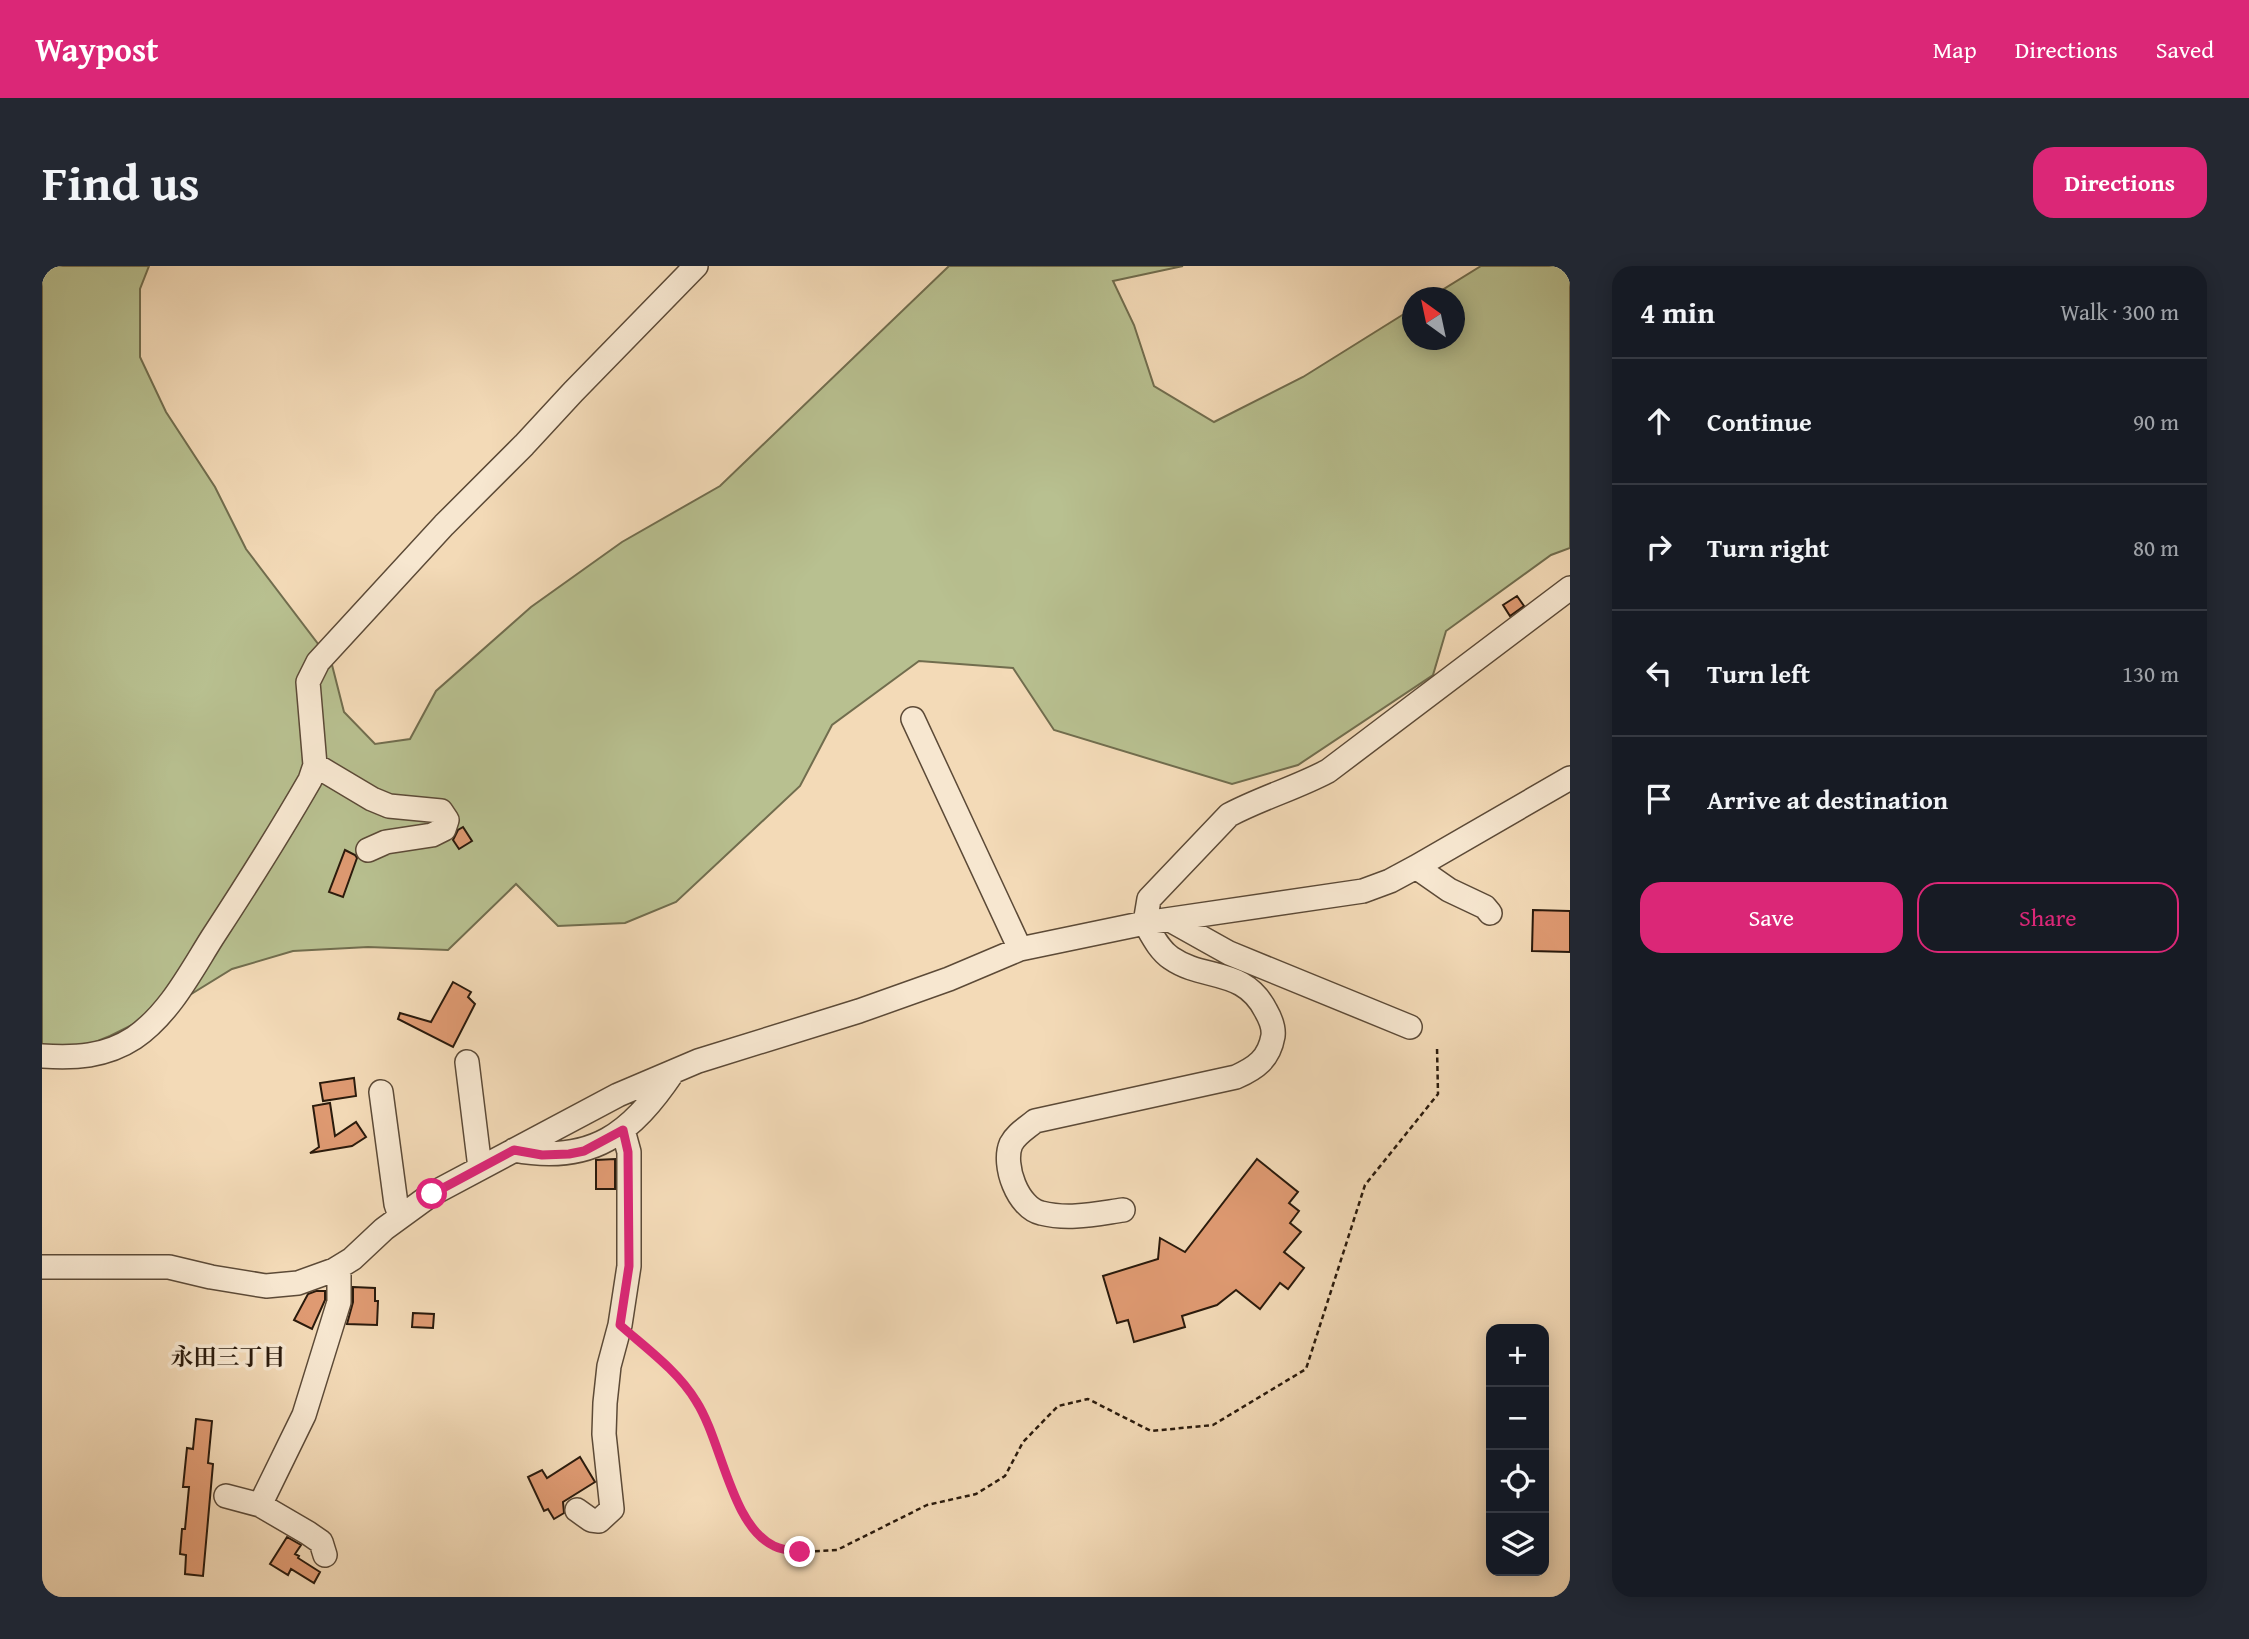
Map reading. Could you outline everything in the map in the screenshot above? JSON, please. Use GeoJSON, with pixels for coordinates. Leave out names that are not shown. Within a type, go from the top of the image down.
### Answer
{"type":"FeatureCollection","features":[{"type":"Feature","properties":{"kind":"street"},"geometry":{"type":"LineString","coordinates":[[42,1056],[87,1057],[111,1050],[133,1039],[163,1011],[276,838],[310,780],[315,765],[308,682],[318,662],[435,534],[695,266]]}},
{"type":"Feature","properties":{"kind":"street"},"geometry":{"type":"LineString","coordinates":[[1123,1210],[1081,1217],[1037,1213],[1022,1199],[1012,1182],[1010,1145],[1035,1121],[1236,1077],[1263,1063],[1270,1049],[1273,1033],[1269,1016],[1261,1001],[1248,987],[1213,972],[1188,966],[1171,958],[1160,948],[1145,923],[1149,899],[1229,815],[1328,771],[1570,588]]}},
{"type":"Feature","properties":{"kind":"street"},"geometry":{"type":"LineString","coordinates":[[913,719],[1020,949]]}},
{"type":"Feature","properties":{"kind":"street"},"geometry":{"type":"LineString","coordinates":[[315,765],[372,799],[389,806],[441,811],[447,820],[444,829],[432,835],[386,842],[368,849]]}},
{"type":"Feature","properties":{"kind":"street"},"geometry":{"type":"LineString","coordinates":[[42,1267],[169,1267],[266,1286],[298,1283],[352,1259],[400,1216],[432,1194],[618,1095],[698,1061],[859,1012],[1020,949],[1145,923],[1363,891],[1416,867],[1570,778]]}},
{"type":"Feature","properties":{"kind":"street"},"geometry":{"type":"LineString","coordinates":[[1416,867],[1449,890],[1485,907],[1490,913]]}},
{"type":"Feature","properties":{"kind":"street"},"geometry":{"type":"LineString","coordinates":[[1170,920],[1229,953],[1410,1027]]}},
{"type":"Feature","properties":{"kind":"street"},"geometry":{"type":"LineString","coordinates":[[467,1062],[480,1168]]}},
{"type":"Feature","properties":{"kind":"street"},"geometry":{"type":"LineString","coordinates":[[514,1150],[542,1155],[584,1151],[638,1119],[673,1072]]}},
{"type":"Feature","properties":{"kind":"street"},"geometry":{"type":"LineString","coordinates":[[380,1092],[396,1205],[400,1216]]}},
{"type":"Feature","properties":{"kind":"street"},"geometry":{"type":"LineString","coordinates":[[577,1510],[591,1520],[599,1521],[612,1509],[604,1434],[604,1402],[629,1266],[628,1152],[623,1130]]}},
{"type":"Feature","properties":{"kind":"street"},"geometry":{"type":"LineString","coordinates":[[260,1506],[304,1415],[339,1302],[339,1267]]}},
{"type":"Feature","properties":{"kind":"street"},"geometry":{"type":"LineString","coordinates":[[226,1496],[260,1506],[309,1533],[321,1542],[325,1555]]}},
{"type":"Feature","properties":{"kind":"path"},"geometry":{"type":"LineString","coordinates":[[620,1325],[678,1377],[697,1402],[721,1455],[742,1515],[767,1543],[777,1548],[800,1552],[837,1550],[927,1505],[976,1493],[1005,1476],[1023,1442],[1058,1406],[1088,1399],[1151,1430],[1213,1425],[1306,1369],[1365,1185],[1438,1094],[1437,1047]]}},
{"type":"Feature","properties":{"kind":"green space"},"geometry":{"type":"Polygon","coordinates":[[[42,266],[149,266],[140,289],[140,357],[166,412],[215,487],[246,549],[331,661],[344,712],[375,744],[410,739],[436,691],[531,607],[622,542],[720,486],[949,266],[1183,266],[1113,281],[1134,325],[1154,386],[1214,422],[1303,377],[1402,315],[1402,350],[1465,350],[1465,287],[1447,287],[1481,266],[1570,266],[1570,548],[1551,555],[1446,631],[1433,675],[1298,765],[1232,784],[1054,730],[1013,668],[919,661],[832,725],[800,786],[676,902],[625,923],[558,926],[516,884],[448,950],[368,947],[293,951],[232,969],[180,1001],[73,1051],[42,1046],[42,266]]]}},
{"type":"Feature","properties":{"kind":"building"},"geometry":{"type":"Polygon","coordinates":[[[1517,596],[1524,606],[1510,616],[1503,605],[1517,596]]]}},
{"type":"Feature","properties":{"kind":"building"},"geometry":{"type":"Polygon","coordinates":[[[463,827],[472,841],[459,849],[453,840],[458,830],[463,827]]]}},
{"type":"Feature","properties":{"kind":"building"},"geometry":{"type":"Polygon","coordinates":[[[345,850],[357,858],[343,897],[329,892],[345,850]]]}},
{"type":"Feature","properties":{"kind":"building"},"geometry":{"type":"Polygon","coordinates":[[[1533,910],[1570,911],[1570,952],[1532,951],[1533,910]]]}},
{"type":"Feature","properties":{"kind":"building"},"geometry":{"type":"Polygon","coordinates":[[[453,982],[471,992],[468,997],[475,1004],[453,1047],[398,1019],[400,1013],[431,1022],[453,982]]]}},
{"type":"Feature","properties":{"kind":"building"},"geometry":{"type":"Polygon","coordinates":[[[354,1078],[356,1096],[323,1101],[320,1083],[354,1078]]]}},
{"type":"Feature","properties":{"kind":"building"},"geometry":{"type":"Polygon","coordinates":[[[330,1103],[335,1136],[356,1122],[366,1137],[352,1146],[310,1153],[319,1147],[313,1106],[330,1103]]]}},
{"type":"Feature","properties":{"kind":"building"},"geometry":{"type":"Polygon","coordinates":[[[615,1159],[615,1189],[596,1189],[596,1160],[615,1159]]]}},
{"type":"Feature","properties":{"kind":"building"},"geometry":{"type":"Polygon","coordinates":[[[1257,1159],[1298,1192],[1289,1203],[1299,1211],[1290,1223],[1301,1232],[1284,1252],[1304,1268],[1288,1289],[1280,1283],[1260,1309],[1236,1290],[1217,1305],[1182,1316],[1185,1327],[1134,1342],[1128,1320],[1117,1323],[1103,1276],[1158,1259],[1160,1238],[1185,1252],[1257,1159]]]}},
{"type":"Feature","properties":{"kind":"building"},"geometry":{"type":"Polygon","coordinates":[[[353,1287],[375,1288],[375,1301],[378,1301],[377,1325],[347,1324],[353,1302],[353,1287]]]}},
{"type":"Feature","properties":{"kind":"building"},"geometry":{"type":"Polygon","coordinates":[[[325,1291],[325,1300],[312,1329],[294,1320],[308,1294],[325,1291]]]}},
{"type":"Feature","properties":{"kind":"building"},"geometry":{"type":"Polygon","coordinates":[[[413,1313],[434,1314],[433,1328],[412,1327],[413,1313]]]}},
{"type":"Feature","properties":{"kind":"building"},"geometry":{"type":"Polygon","coordinates":[[[196,1419],[212,1421],[208,1463],[213,1464],[203,1576],[185,1574],[186,1555],[180,1554],[189,1487],[183,1487],[187,1448],[193,1449],[196,1419]]]}},
{"type":"Feature","properties":{"kind":"building"},"geometry":{"type":"Polygon","coordinates":[[[580,1457],[595,1482],[563,1502],[564,1513],[554,1519],[548,1509],[544,1511],[528,1477],[542,1470],[547,1478],[580,1457]]]}},
{"type":"Feature","properties":{"kind":"building"},"geometry":{"type":"Polygon","coordinates":[[[287,1537],[301,1545],[295,1554],[298,1558],[320,1572],[314,1583],[291,1569],[288,1575],[270,1564],[287,1537]]]}},
{"type":"Feature","properties":{"kind":"district","name":"永田三丁目"},"geometry":{"type":"Point","coordinates":[228,1357]}},
{"type":"Feature","properties":{"kind":"route"},"geometry":{"type":"LineString","coordinates":[[432,1194],[514,1150],[542,1155],[569,1154],[584,1151],[623,1130],[628,1152],[629,1266],[620,1325],[678,1377],[697,1402],[721,1455],[742,1515],[767,1543],[777,1548],[800,1552]]}}]}
